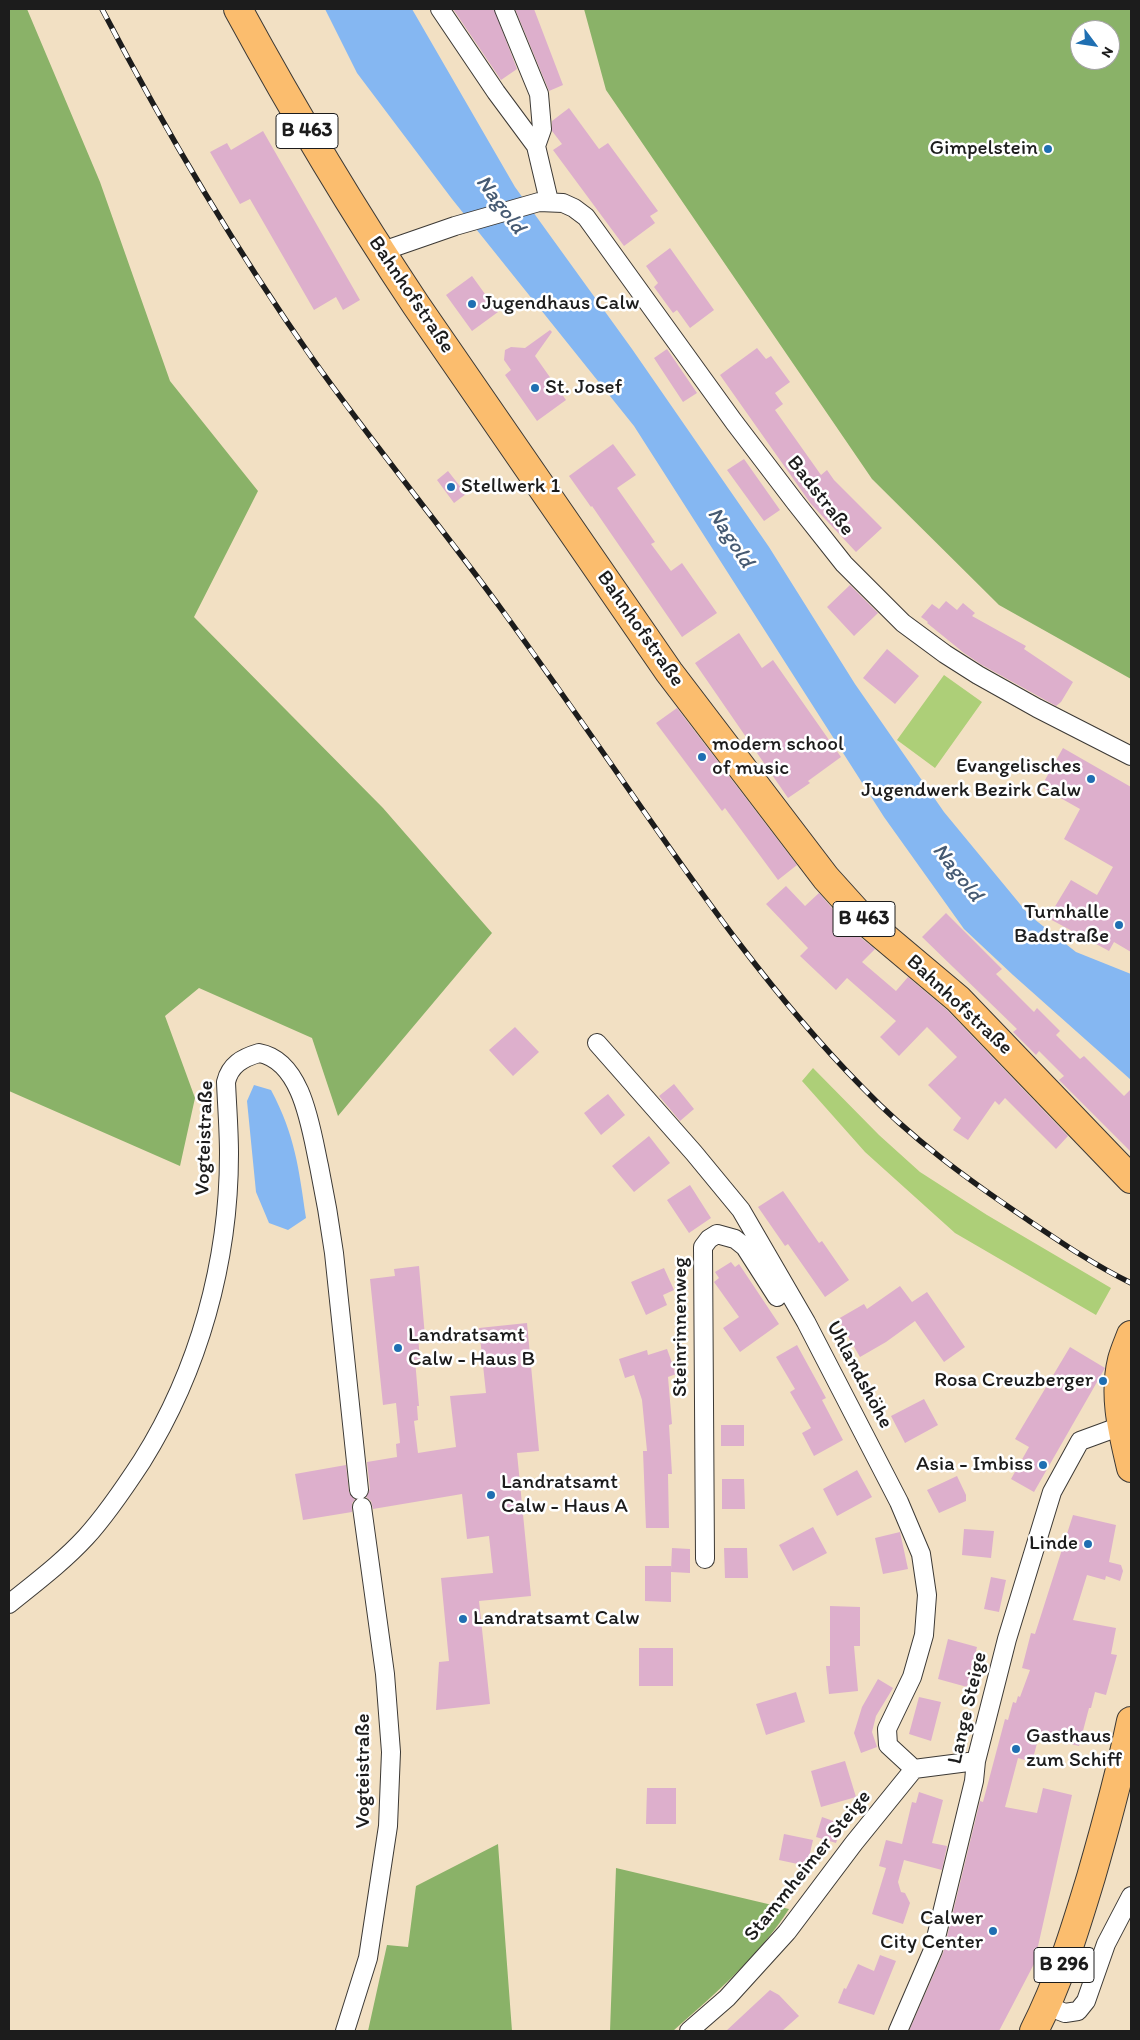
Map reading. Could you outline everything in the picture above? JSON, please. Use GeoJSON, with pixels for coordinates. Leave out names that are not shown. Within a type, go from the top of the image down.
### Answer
{"type":"FeatureCollection","features":[{"type":"Feature","properties":{"kind":"main road","name":"Bahnhofstraße"},"geometry":{"type":"LineString","coordinates":[[238,9],[287,98],[380,252],[669,672],[826,878],[863,918],[958,1000],[1131,1179]]}},
{"type":"Feature","properties":{"kind":"main road"},"geometry":{"type":"LineString","coordinates":[[1131,1335],[1122,1360],[1118,1395],[1126,1426],[1131,1468]]}},
{"type":"Feature","properties":{"kind":"main road","name":"B 296"},"geometry":{"type":"LineString","coordinates":[[1034,2031],[1047,2006],[1062,1969],[1078,1922],[1108,1819],[1131,1721]]}},
{"type":"Feature","properties":{"kind":"street"},"geometry":{"type":"LineString","coordinates":[[440,9],[496,92],[536,146]]}},
{"type":"Feature","properties":{"kind":"street"},"geometry":{"type":"LineString","coordinates":[[380,252],[455,226],[544,201],[536,146],[542,128],[539,94],[504,9]]}},
{"type":"Feature","properties":{"kind":"street","name":"Badstraße"},"geometry":{"type":"LineString","coordinates":[[544,201],[563,203],[586,217],[734,422],[844,564],[904,623],[945,654],[978,675],[1037,708],[1131,756]]}},
{"type":"Feature","properties":{"kind":"street","name":"Uhlandshöhe"},"geometry":{"type":"LineString","coordinates":[[597,1043],[694,1153],[741,1210],[806,1322],[900,1502],[921,1554],[927,1595],[924,1635],[912,1677],[887,1729],[888,1745],[914,1770]]}},
{"type":"Feature","properties":{"kind":"street","name":"Vogteistraße"},"geometry":{"type":"LineString","coordinates":[[9,1604],[51,1570],[86,1537],[109,1508],[157,1437],[183,1385],[205,1321],[218,1268],[226,1204],[229,1155],[226,1082],[233,1066],[241,1060],[259,1053],[275,1059],[288,1072],[301,1096],[310,1122],[329,1216],[359,1490]]}},
{"type":"Feature","properties":{"kind":"street","name":"Steinrinnenweg"},"geometry":{"type":"LineString","coordinates":[[705,1559],[703,1247],[709,1239],[717,1234],[735,1239],[745,1247],[791,1319],[806,1322]]}},
{"type":"Feature","properties":{"kind":"street","name":"Lange Steige"},"geometry":{"type":"LineString","coordinates":[[898,2031],[933,1950],[974,1781],[976,1761],[1007,1639],[1052,1492],[1080,1441],[1126,1426]]}},
{"type":"Feature","properties":{"kind":"street","name":"Vogteistraße"},"geometry":{"type":"LineString","coordinates":[[345,2031],[368,1958],[388,1826],[389,1808],[390,1752],[385,1674],[362,1508]]}},
{"type":"Feature","properties":{"kind":"street"},"geometry":{"type":"LineString","coordinates":[[914,1770],[976,1761]]}},
{"type":"Feature","properties":{"kind":"street","name":"Stammheimer Steige"},"geometry":{"type":"LineString","coordinates":[[689,2031],[726,1998],[788,1932],[854,1843],[914,1770]]}},
{"type":"Feature","properties":{"kind":"street"},"geometry":{"type":"LineString","coordinates":[[1047,2006],[1065,2013],[1078,2011],[1086,2001],[1106,1944],[1131,1896]]}},
{"type":"Feature","properties":{"kind":"green space"},"geometry":{"type":"Polygon","coordinates":[[[9,9],[27,9],[100,182],[170,381],[258,491],[194,617],[383,808],[492,933],[338,1116],[312,1038],[199,988],[165,1016],[195,1098],[180,1166],[9,1091],[9,9]]]}},
{"type":"Feature","properties":{"kind":"green space"},"geometry":{"type":"Polygon","coordinates":[[[584,9],[1131,9],[1131,679],[999,605],[872,479],[606,90],[584,9]]]}},
{"type":"Feature","properties":{"kind":"green space"},"geometry":{"type":"Polygon","coordinates":[[[944,675],[982,702],[935,768],[897,740],[944,675]]]}},
{"type":"Feature","properties":{"kind":"green space"},"geometry":{"type":"Polygon","coordinates":[[[813,1068],[879,1135],[920,1172],[987,1215],[1111,1288],[1096,1315],[955,1233],[865,1152],[802,1081],[813,1068]]]}},
{"type":"Feature","properties":{"kind":"green space"},"geometry":{"type":"Polygon","coordinates":[[[498,1844],[512,2031],[368,2031],[387,1945],[408,1947],[416,1886],[498,1844]]]}},
{"type":"Feature","properties":{"kind":"green space"},"geometry":{"type":"Polygon","coordinates":[[[616,1868],[789,1909],[764,1943],[750,1958],[720,1989],[673,2031],[610,2031],[616,1868]]]}},
{"type":"Feature","properties":{"kind":"water","name":"Nagold"},"geometry":{"type":"Polygon","coordinates":[[[325,9],[412,9],[515,187],[632,349],[769,547],[855,684],[944,812],[1029,915],[1076,952],[1131,974],[1131,1080],[964,929],[884,817],[634,426],[452,199],[357,73],[325,9]]]}},
{"type":"Feature","properties":{"kind":"water"},"geometry":{"type":"Polygon","coordinates":[[[254,1085],[271,1090],[286,1122],[295,1152],[306,1218],[288,1230],[269,1223],[256,1192],[247,1101],[254,1085]]]}},
{"type":"Feature","properties":{"kind":"building"},"geometry":{"type":"Polygon","coordinates":[[[453,9],[494,9],[517,69],[501,80],[453,9]]]}},
{"type":"Feature","properties":{"kind":"building"},"geometry":{"type":"Polygon","coordinates":[[[515,9],[534,9],[563,85],[549,91],[515,9]]]}},
{"type":"Feature","properties":{"kind":"building"},"geometry":{"type":"Polygon","coordinates":[[[569,108],[599,149],[608,143],[658,211],[650,216],[655,223],[624,246],[553,150],[562,144],[552,131],[552,121],[569,108]]]}},
{"type":"Feature","properties":{"kind":"building"},"geometry":{"type":"Polygon","coordinates":[[[263,131],[360,300],[343,310],[336,297],[314,310],[250,199],[240,204],[210,152],[227,143],[231,150],[263,131]]]}},
{"type":"Feature","properties":{"kind":"building"},"geometry":{"type":"Polygon","coordinates":[[[670,248],[714,310],[690,328],[677,310],[673,313],[654,287],[658,283],[646,266],[670,248]]]}},
{"type":"Feature","properties":{"kind":"building","name":"Jugendhaus Calw"},"geometry":{"type":"Polygon","coordinates":[[[472,276],[498,312],[472,331],[446,295],[472,276]]]}},
{"type":"Feature","properties":{"kind":"building","name":"St. Josef"},"geometry":{"type":"Polygon","coordinates":[[[550,330],[552,332],[535,356],[566,400],[537,421],[505,375],[511,370],[504,360],[505,350],[511,347],[525,348],[550,330]]]}},
{"type":"Feature","properties":{"kind":"building"},"geometry":{"type":"Polygon","coordinates":[[[757,348],[766,359],[771,356],[790,382],[775,393],[783,404],[775,410],[821,475],[827,470],[834,480],[882,528],[856,552],[811,504],[720,375],[757,348]]]}},
{"type":"Feature","properties":{"kind":"building"},"geometry":{"type":"Polygon","coordinates":[[[667,349],[697,393],[683,402],[654,358],[667,349]]]}},
{"type":"Feature","properties":{"kind":"building"},"geometry":{"type":"Polygon","coordinates":[[[613,444],[636,475],[617,488],[655,542],[651,544],[671,571],[682,563],[717,613],[682,637],[592,506],[569,476],[613,444]]]}},
{"type":"Feature","properties":{"kind":"building"},"geometry":{"type":"Polygon","coordinates":[[[744,459],[780,510],[764,521],[727,470],[744,459]]]}},
{"type":"Feature","properties":{"kind":"building","name":"Stellwerk 1"},"geometry":{"type":"Polygon","coordinates":[[[448,471],[466,494],[454,503],[437,480],[448,471]]]}},
{"type":"Feature","properties":{"kind":"building"},"geometry":{"type":"Polygon","coordinates":[[[850,585],[878,613],[854,636],[827,607],[850,585]]]}},
{"type":"Feature","properties":{"kind":"building"},"geometry":{"type":"Polygon","coordinates":[[[946,601],[957,610],[963,603],[975,613],[972,616],[1026,646],[1024,649],[1073,682],[1061,702],[1056,706],[982,665],[964,653],[921,617],[932,604],[939,609],[946,601]]]}},
{"type":"Feature","properties":{"kind":"building"},"geometry":{"type":"Polygon","coordinates":[[[739,633],[762,668],[773,660],[841,757],[808,781],[810,783],[788,798],[695,663],[739,633]]]}},
{"type":"Feature","properties":{"kind":"building"},"geometry":{"type":"Polygon","coordinates":[[[887,649],[919,676],[895,704],[863,678],[887,649]]]}},
{"type":"Feature","properties":{"kind":"building"},"geometry":{"type":"Polygon","coordinates":[[[677,708],[797,865],[778,880],[725,808],[722,811],[656,723],[677,708]]]}},
{"type":"Feature","properties":{"kind":"building"},"geometry":{"type":"Polygon","coordinates":[[[1063,748],[1131,787],[1131,952],[1114,942],[1109,951],[1048,918],[1071,880],[1097,895],[1113,867],[1064,839],[1080,809],[1041,787],[1063,748]]]}},
{"type":"Feature","properties":{"kind":"building"},"geometry":{"type":"Polygon","coordinates":[[[786,886],[805,906],[819,893],[851,930],[875,949],[862,962],[896,991],[908,977],[947,1010],[1068,1136],[1056,1149],[1005,1098],[999,1105],[995,1101],[968,1140],[953,1130],[961,1118],[928,1085],[957,1057],[927,1027],[899,1056],[880,1037],[896,1021],[847,978],[836,990],[800,956],[808,948],[766,904],[786,886]]]}},
{"type":"Feature","properties":{"kind":"building"},"geometry":{"type":"Polygon","coordinates":[[[946,913],[1002,969],[996,974],[1034,1012],[1037,1008],[1060,1031],[1056,1035],[1080,1059],[1084,1056],[1124,1096],[1131,1089],[1131,1152],[1059,1080],[1064,1076],[1039,1051],[1036,1055],[1013,1032],[1017,1029],[922,937],[946,913]]]}},
{"type":"Feature","properties":{"kind":"building"},"geometry":{"type":"Polygon","coordinates":[[[515,1027],[539,1052],[513,1076],[489,1050],[515,1027]]]}},
{"type":"Feature","properties":{"kind":"building"},"geometry":{"type":"Polygon","coordinates":[[[674,1084],[694,1109],[680,1121],[659,1096],[674,1084]]]}},
{"type":"Feature","properties":{"kind":"building"},"geometry":{"type":"Polygon","coordinates":[[[608,1094],[625,1115],[601,1135],[584,1113],[608,1094]]]}},
{"type":"Feature","properties":{"kind":"building"},"geometry":{"type":"Polygon","coordinates":[[[649,1136],[670,1163],[634,1192],[612,1166],[649,1136]]]}},
{"type":"Feature","properties":{"kind":"building"},"geometry":{"type":"Polygon","coordinates":[[[690,1185],[711,1218],[689,1233],[667,1200],[690,1185]]]}},
{"type":"Feature","properties":{"kind":"building"},"geometry":{"type":"Polygon","coordinates":[[[783,1191],[819,1243],[822,1241],[849,1280],[825,1297],[788,1244],[785,1246],[758,1207],[783,1191]]]}},
{"type":"Feature","properties":{"kind":"building"},"geometry":{"type":"Polygon","coordinates":[[[731,1262],[735,1267],[739,1264],[779,1324],[740,1352],[723,1328],[739,1317],[714,1282],[719,1278],[715,1272],[731,1262]]]}},
{"type":"Feature","properties":{"kind":"building"},"geometry":{"type":"Polygon","coordinates":[[[419,1266],[425,1337],[418,1337],[420,1359],[415,1360],[419,1406],[417,1406],[418,1420],[414,1421],[418,1453],[456,1447],[450,1396],[486,1393],[479,1328],[527,1323],[539,1451],[517,1453],[531,1596],[479,1601],[490,1704],[436,1710],[439,1662],[449,1661],[441,1578],[493,1573],[489,1536],[467,1539],[462,1494],[373,1509],[371,1501],[366,1497],[370,1489],[367,1462],[397,1457],[396,1444],[400,1443],[396,1403],[383,1405],[370,1279],[395,1276],[394,1269],[419,1266]]]}},
{"type":"Feature","properties":{"kind":"building"},"geometry":{"type":"Polygon","coordinates":[[[664,1268],[674,1290],[663,1295],[667,1305],[646,1315],[631,1282],[664,1268]]]}},
{"type":"Feature","properties":{"kind":"building"},"geometry":{"type":"Polygon","coordinates":[[[900,1286],[912,1302],[927,1292],[965,1347],[944,1362],[915,1321],[886,1342],[860,1357],[838,1319],[864,1304],[867,1309],[900,1286]]]}},
{"type":"Feature","properties":{"kind":"building"},"geometry":{"type":"Polygon","coordinates":[[[797,1345],[826,1398],[822,1400],[843,1440],[814,1456],[802,1433],[811,1428],[790,1392],[795,1389],[776,1357],[797,1345]]]}},
{"type":"Feature","properties":{"kind":"building"},"geometry":{"type":"Polygon","coordinates":[[[1070,1347],[1105,1368],[1034,1492],[1011,1479],[1029,1447],[1015,1439],[1070,1347]]]}},
{"type":"Feature","properties":{"kind":"building"},"geometry":{"type":"Polygon","coordinates":[[[667,1349],[676,1374],[668,1377],[672,1424],[669,1425],[672,1474],[668,1474],[669,1528],[646,1528],[643,1451],[647,1451],[642,1400],[634,1375],[625,1378],[619,1359],[647,1350],[648,1355],[667,1349]]]}},
{"type":"Feature","properties":{"kind":"building"},"geometry":{"type":"Polygon","coordinates":[[[924,1399],[938,1425],[905,1443],[891,1416],[924,1399]]]}},
{"type":"Feature","properties":{"kind":"building"},"geometry":{"type":"Polygon","coordinates":[[[721,1425],[744,1425],[744,1446],[721,1446],[721,1425]]]}},
{"type":"Feature","properties":{"kind":"building"},"geometry":{"type":"Polygon","coordinates":[[[346,1465],[349,1492],[355,1500],[352,1503],[352,1512],[303,1520],[295,1474],[346,1465]]]}},
{"type":"Feature","properties":{"kind":"building"},"geometry":{"type":"Polygon","coordinates":[[[857,1470],[872,1497],[837,1516],[823,1489],[857,1470]]]}},
{"type":"Feature","properties":{"kind":"building"},"geometry":{"type":"Polygon","coordinates":[[[957,1476],[966,1495],[966,1501],[939,1513],[927,1490],[957,1476]]]}},
{"type":"Feature","properties":{"kind":"building"},"geometry":{"type":"Polygon","coordinates":[[[722,1479],[744,1479],[745,1509],[722,1509],[722,1479]]]}},
{"type":"Feature","properties":{"kind":"building"},"geometry":{"type":"Polygon","coordinates":[[[1073,1515],[1116,1525],[1109,1562],[1121,1565],[1123,1571],[1120,1581],[1106,1576],[1105,1580],[1087,1575],[1073,1620],[1116,1628],[1111,1654],[1117,1655],[1106,1695],[1095,1692],[1079,1746],[1039,1736],[1032,1762],[1018,1758],[1005,1807],[1037,1813],[1043,1788],[1072,1795],[1034,1964],[999,2031],[909,2031],[943,1953],[980,1801],[983,1802],[1005,1719],[1008,1720],[1013,1702],[1016,1703],[1018,1696],[1020,1697],[1030,1670],[1022,1668],[1031,1633],[1035,1634],[1073,1515]]]}},
{"type":"Feature","properties":{"kind":"building"},"geometry":{"type":"Polygon","coordinates":[[[813,1527],[827,1553],[793,1571],[779,1545],[813,1527]]]}},
{"type":"Feature","properties":{"kind":"building"},"geometry":{"type":"Polygon","coordinates":[[[964,1529],[994,1531],[991,1558],[962,1555],[964,1529]]]}},
{"type":"Feature","properties":{"kind":"building"},"geometry":{"type":"Polygon","coordinates":[[[900,1532],[908,1569],[883,1574],[875,1538],[900,1532]]]}},
{"type":"Feature","properties":{"kind":"building"},"geometry":{"type":"Polygon","coordinates":[[[672,1548],[690,1549],[690,1573],[671,1572],[671,1602],[645,1601],[645,1566],[671,1566],[671,1570],[672,1548]]]}},
{"type":"Feature","properties":{"kind":"building"},"geometry":{"type":"Polygon","coordinates":[[[724,1548],[747,1548],[748,1578],[725,1578],[724,1548]]]}},
{"type":"Feature","properties":{"kind":"building"},"geometry":{"type":"Polygon","coordinates":[[[991,1577],[1006,1580],[999,1612],[984,1609],[991,1577]]]}},
{"type":"Feature","properties":{"kind":"building"},"geometry":{"type":"Polygon","coordinates":[[[830,1606],[860,1607],[860,1646],[854,1646],[858,1691],[829,1694],[826,1666],[830,1666],[830,1606]]]}},
{"type":"Feature","properties":{"kind":"building"},"geometry":{"type":"Polygon","coordinates":[[[948,1639],[977,1647],[967,1687],[938,1679],[948,1639]]]}},
{"type":"Feature","properties":{"kind":"building"},"geometry":{"type":"Polygon","coordinates":[[[639,1648],[673,1648],[673,1686],[639,1686],[639,1648]]]}},
{"type":"Feature","properties":{"kind":"building"},"geometry":{"type":"Polygon","coordinates":[[[878,1679],[893,1688],[876,1716],[872,1732],[877,1747],[861,1753],[854,1733],[862,1707],[878,1679]]]}},
{"type":"Feature","properties":{"kind":"building"},"geometry":{"type":"Polygon","coordinates":[[[796,1692],[805,1722],[766,1735],[756,1704],[796,1692]]]}},
{"type":"Feature","properties":{"kind":"building"},"geometry":{"type":"Polygon","coordinates":[[[919,1697],[941,1702],[931,1741],[909,1734],[919,1697]]]}},
{"type":"Feature","properties":{"kind":"building"},"geometry":{"type":"Polygon","coordinates":[[[845,1761],[856,1797],[821,1807],[811,1771],[845,1761]]]}},
{"type":"Feature","properties":{"kind":"building"},"geometry":{"type":"Polygon","coordinates":[[[647,1788],[676,1788],[676,1824],[646,1824],[647,1788]]]}},
{"type":"Feature","properties":{"kind":"building"},"geometry":{"type":"Polygon","coordinates":[[[919,1792],[943,1800],[932,1843],[947,1846],[942,1870],[904,1860],[898,1882],[901,1892],[905,1893],[910,1903],[903,1924],[872,1914],[886,1868],[879,1866],[886,1840],[902,1844],[912,1802],[916,1803],[919,1792]]]}},
{"type":"Feature","properties":{"kind":"building"},"geometry":{"type":"Polygon","coordinates":[[[822,1817],[842,1824],[836,1843],[816,1837],[822,1817]]]}},
{"type":"Feature","properties":{"kind":"building"},"geometry":{"type":"Polygon","coordinates":[[[784,1834],[813,1840],[807,1866],[779,1860],[784,1834]]]}},
{"type":"Feature","properties":{"kind":"building"},"geometry":{"type":"Polygon","coordinates":[[[880,1955],[896,1961],[874,2015],[838,2003],[844,1988],[846,1989],[858,1964],[874,1971],[880,1955]]]}},
{"type":"Feature","properties":{"kind":"building"},"geometry":{"type":"Polygon","coordinates":[[[770,1990],[779,1995],[799,2016],[782,2031],[726,2031],[770,1990]]]}},
{"type":"Feature","properties":{"kind":"railway"},"geometry":{"type":"LineString","coordinates":[[102,9],[150,99],[201,187],[283,316],[359,422],[502,610],[682,866],[768,980],[798,1017],[863,1088],[920,1141],[1038,1227],[1090,1261],[1131,1283]]}},
{"type":"Feature","properties":{"kind":"place","name":"Gimpelstein"},"geometry":{"type":"Point","coordinates":[1048,149]}},
{"type":"Feature","properties":{"kind":"place","name":"Jugendhaus Calw"},"geometry":{"type":"Point","coordinates":[472,304]}},
{"type":"Feature","properties":{"kind":"place","name":"St. Josef"},"geometry":{"type":"Point","coordinates":[535,388]}},
{"type":"Feature","properties":{"kind":"place","name":"Stellwerk 1"},"geometry":{"type":"Point","coordinates":[451,487]}},
{"type":"Feature","properties":{"kind":"place","name":"modern school of music"},"geometry":{"type":"Point","coordinates":[702,757]}},
{"type":"Feature","properties":{"kind":"place","name":"Evangelisches Jugendwerk Bezirk Calw"},"geometry":{"type":"Point","coordinates":[1091,779]}},
{"type":"Feature","properties":{"kind":"place","name":"Turnhalle Badstraße"},"geometry":{"type":"Point","coordinates":[1119,925]}},
{"type":"Feature","properties":{"kind":"place","name":"Landratsamt Calw - Haus B"},"geometry":{"type":"Point","coordinates":[398,1348]}},
{"type":"Feature","properties":{"kind":"place","name":"Rosa Creuzberger"},"geometry":{"type":"Point","coordinates":[1103,1381]}},
{"type":"Feature","properties":{"kind":"place","name":"Asia - Imbiss"},"geometry":{"type":"Point","coordinates":[1043,1465]}},
{"type":"Feature","properties":{"kind":"place","name":"Landratsamt Calw - Haus A"},"geometry":{"type":"Point","coordinates":[491,1495]}},
{"type":"Feature","properties":{"kind":"place","name":"Linde"},"geometry":{"type":"Point","coordinates":[1088,1544]}},
{"type":"Feature","properties":{"kind":"place","name":"Landratsamt Calw"},"geometry":{"type":"Point","coordinates":[463,1619]}},
{"type":"Feature","properties":{"kind":"place","name":"Gasthaus zum Schiff"},"geometry":{"type":"Point","coordinates":[1016,1749]}},
{"type":"Feature","properties":{"kind":"place","name":"Calwer City Center"},"geometry":{"type":"Point","coordinates":[993,1931]}}]}
